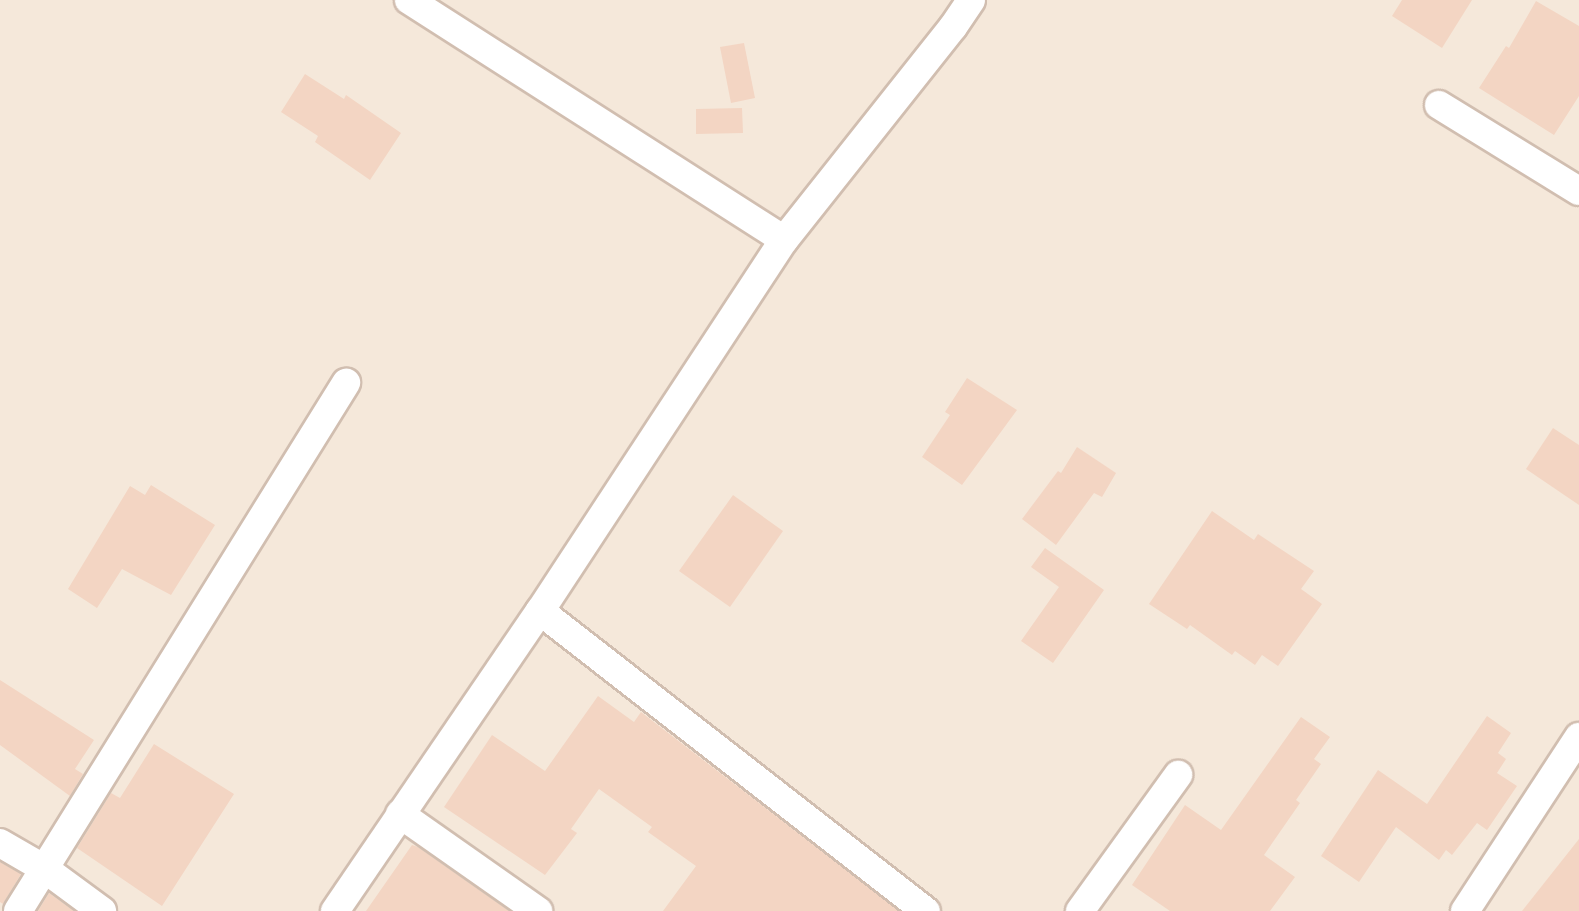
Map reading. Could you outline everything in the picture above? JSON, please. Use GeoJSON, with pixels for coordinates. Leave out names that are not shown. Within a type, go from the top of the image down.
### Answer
{"type":"FeatureCollection","features":[{"type":"Feature","properties":{"kind":"street"},"geometry":{"type":"LineString","coordinates":[[409,0],[784,240]]}},
{"type":"Feature","properties":{"kind":"street"},"geometry":{"type":"LineString","coordinates":[[335,911],[541,611],[784,240],[953,27],[971,0]]}},
{"type":"Feature","properties":{"kind":"street"},"geometry":{"type":"LineString","coordinates":[[1439,105],[1579,191]]}},
{"type":"Feature","properties":{"kind":"street"},"geometry":{"type":"LineString","coordinates":[[18,911],[346,383]]}},
{"type":"Feature","properties":{"kind":"street"},"geometry":{"type":"LineString","coordinates":[[541,611],[926,911]]}},
{"type":"Feature","properties":{"kind":"street"},"geometry":{"type":"LineString","coordinates":[[1465,911],[1579,737]]}},
{"type":"Feature","properties":{"kind":"street"},"geometry":{"type":"LineString","coordinates":[[1080,911],[1178,775]]}},
{"type":"Feature","properties":{"kind":"street"},"geometry":{"type":"LineString","coordinates":[[400,814],[538,911]]}},
{"type":"Feature","properties":{"kind":"street"},"geometry":{"type":"LineString","coordinates":[[0,843],[45,869],[102,911]]}},
{"type":"Feature","properties":{"kind":"shaded area"},"geometry":{"type":"Polygon","coordinates":[[[0,0],[1579,0],[1579,911],[0,911],[0,0]]]}},
{"type":"Feature","properties":{"kind":"building"},"geometry":{"type":"Polygon","coordinates":[[[1402,0],[1472,0],[1442,48],[1392,16],[1402,0]]]}},
{"type":"Feature","properties":{"kind":"building"},"geometry":{"type":"Polygon","coordinates":[[[1536,1],[1579,26],[1579,96],[1554,135],[1479,88],[1506,46],[1509,48],[1536,1]]]}},
{"type":"Feature","properties":{"kind":"building"},"geometry":{"type":"Polygon","coordinates":[[[744,43],[755,98],[731,103],[720,47],[744,43]]]}},
{"type":"Feature","properties":{"kind":"building"},"geometry":{"type":"Polygon","coordinates":[[[305,74],[344,99],[346,95],[401,133],[370,180],[315,142],[318,136],[281,112],[305,74]]]}},
{"type":"Feature","properties":{"kind":"building"},"geometry":{"type":"Polygon","coordinates":[[[742,108],[743,133],[696,134],[696,109],[742,108]]]}},
{"type":"Feature","properties":{"kind":"building"},"geometry":{"type":"Polygon","coordinates":[[[967,378],[1017,410],[962,485],[922,457],[950,415],[945,412],[967,378]]]}},
{"type":"Feature","properties":{"kind":"building"},"geometry":{"type":"Polygon","coordinates":[[[1553,428],[1579,445],[1579,505],[1526,469],[1553,428]]]}},
{"type":"Feature","properties":{"kind":"building"},"geometry":{"type":"Polygon","coordinates":[[[1077,447],[1116,473],[1102,497],[1094,493],[1056,545],[1022,519],[1058,471],[1061,473],[1077,447]]]}},
{"type":"Feature","properties":{"kind":"building"},"geometry":{"type":"Polygon","coordinates":[[[151,485],[215,525],[171,595],[122,569],[97,608],[68,589],[130,486],[145,495],[151,485]]]}},
{"type":"Feature","properties":{"kind":"building"},"geometry":{"type":"Polygon","coordinates":[[[733,495],[783,531],[730,607],[679,571],[733,495]]]}},
{"type":"Feature","properties":{"kind":"building"},"geometry":{"type":"Polygon","coordinates":[[[1212,511],[1254,540],[1258,534],[1314,571],[1301,589],[1322,604],[1278,666],[1262,655],[1255,665],[1235,651],[1232,655],[1190,625],[1187,629],[1149,604],[1212,511]]]}},
{"type":"Feature","properties":{"kind":"building"},"geometry":{"type":"Polygon","coordinates":[[[1045,548],[1104,590],[1053,663],[1021,641],[1059,587],[1031,567],[1045,548]]]}},
{"type":"Feature","properties":{"kind":"building"},"geometry":{"type":"Polygon","coordinates":[[[0,680],[94,740],[75,769],[83,774],[70,796],[0,745],[0,680]]]}},
{"type":"Feature","properties":{"kind":"building"},"geometry":{"type":"Polygon","coordinates":[[[598,696],[634,722],[641,712],[899,911],[663,911],[696,866],[648,832],[652,827],[599,789],[571,829],[577,833],[545,875],[444,807],[492,735],[545,771],[598,696]]]}},
{"type":"Feature","properties":{"kind":"building"},"geometry":{"type":"Polygon","coordinates":[[[1487,716],[1511,733],[1498,753],[1506,759],[1497,773],[1517,786],[1487,830],[1477,823],[1452,855],[1446,850],[1439,860],[1396,827],[1359,882],[1321,856],[1378,770],[1427,804],[1487,716]]]}},
{"type":"Feature","properties":{"kind":"building"},"geometry":{"type":"Polygon","coordinates":[[[1301,717],[1330,737],[1314,759],[1321,764],[1296,800],[1300,803],[1264,855],[1295,877],[1270,911],[1170,911],[1132,885],[1185,805],[1221,830],[1301,717]]]}},
{"type":"Feature","properties":{"kind":"building"},"geometry":{"type":"Polygon","coordinates":[[[154,744],[234,794],[162,906],[77,848],[111,793],[120,798],[154,744]]]}},
{"type":"Feature","properties":{"kind":"building"},"geometry":{"type":"Polygon","coordinates":[[[1579,839],[1579,911],[1522,911],[1579,839]]]}},
{"type":"Feature","properties":{"kind":"building"},"geometry":{"type":"Polygon","coordinates":[[[412,845],[418,847],[509,911],[366,911],[412,845]]]}},
{"type":"Feature","properties":{"kind":"building"},"geometry":{"type":"Polygon","coordinates":[[[0,862],[21,874],[3,904],[0,902],[0,862]]]}},
{"type":"Feature","properties":{"kind":"building"},"geometry":{"type":"Polygon","coordinates":[[[49,893],[74,911],[38,911],[49,893]]]}}]}
